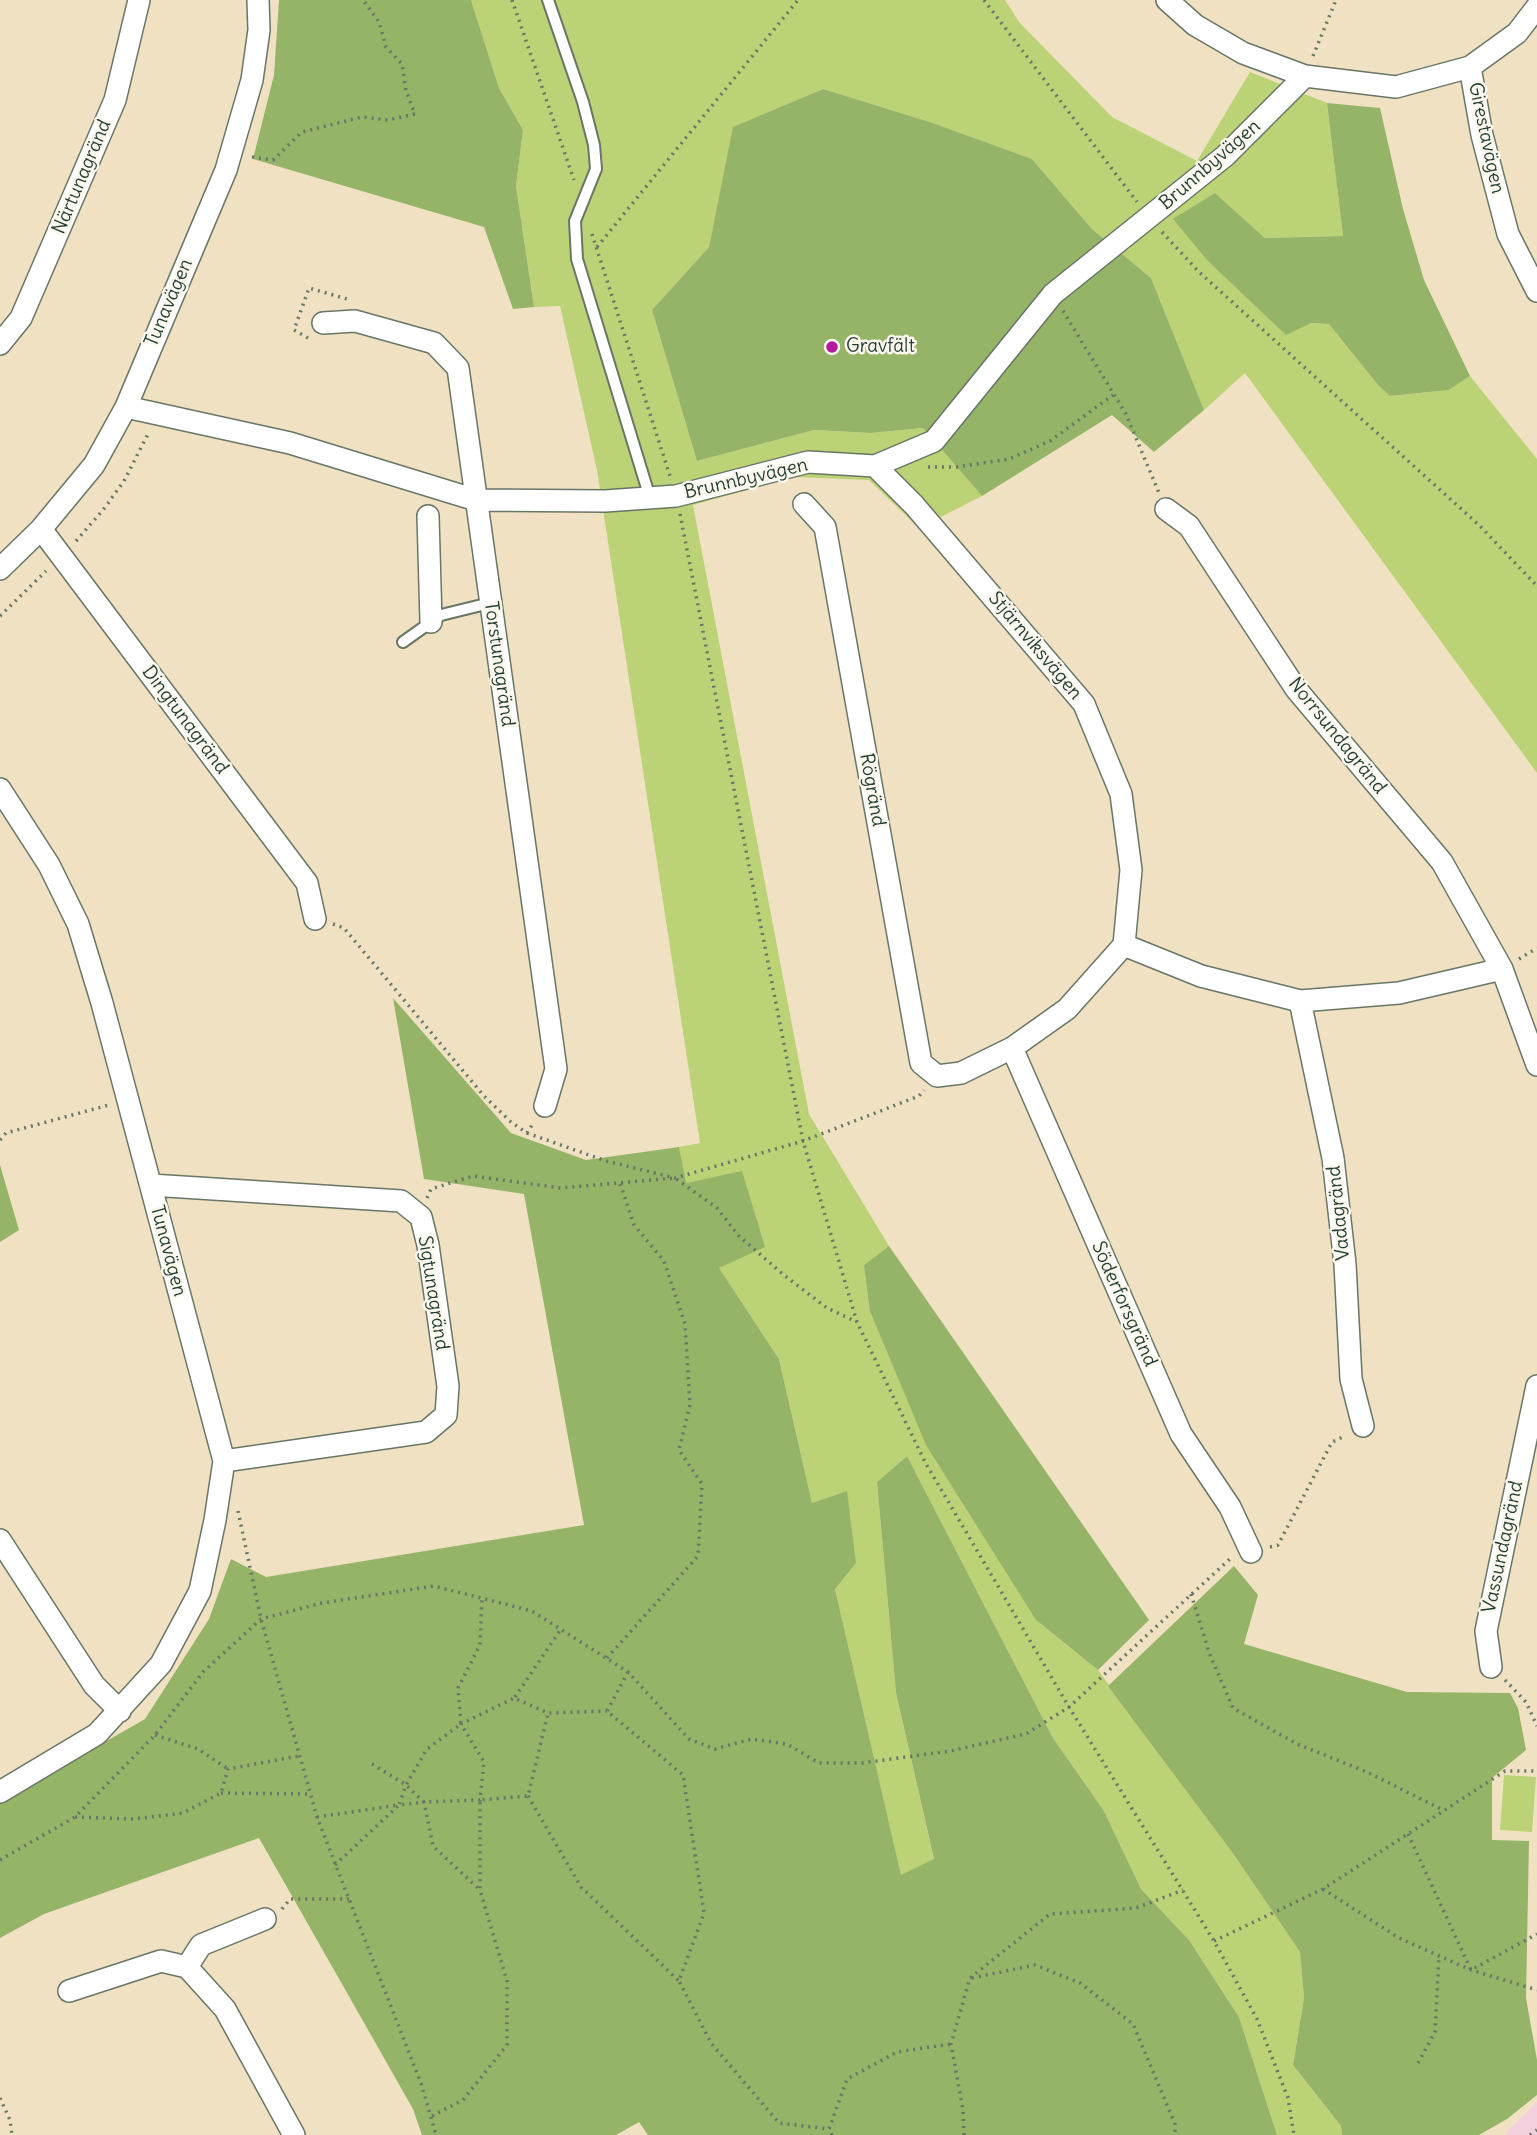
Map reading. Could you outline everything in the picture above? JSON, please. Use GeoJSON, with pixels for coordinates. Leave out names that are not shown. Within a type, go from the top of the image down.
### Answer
{"type":"FeatureCollection","features":[{"type":"Feature","properties":{"kind":"street","name":"Närtunagränd"},"geometry":{"type":"LineString","coordinates":[[0,344],[21,318],[115,100],[139,0]]}},
{"type":"Feature","properties":{"kind":"street","name":"Tunavägen"},"geometry":{"type":"LineString","coordinates":[[0,569],[41,529],[94,465],[125,407],[226,170],[252,80],[259,30],[258,0]]}},
{"type":"Feature","properties":{"kind":"street"},"geometry":{"type":"LineString","coordinates":[[1167,0],[1195,25],[1243,53],[1305,76],[1396,87],[1470,67]]}},
{"type":"Feature","properties":{"kind":"street","name":"Girestavägen"},"geometry":{"type":"LineString","coordinates":[[1537,7],[1517,33],[1470,67],[1482,135],[1508,234],[1537,291]]}},
{"type":"Feature","properties":{"kind":"street","name":"Brunnbyvägen"},"geometry":{"type":"LineString","coordinates":[[125,407],[290,443],[476,500],[605,501],[676,496],[808,462],[875,466],[934,441],[1053,294],[1225,156],[1305,76]]}},
{"type":"Feature","properties":{"kind":"street","name":"Torstunagränd"},"geometry":{"type":"LineString","coordinates":[[318,331],[355,321],[434,343],[458,368],[556,1069],[545,1106]]}},
{"type":"Feature","properties":{"kind":"street","name":"Stjärnviksvägen"},"geometry":{"type":"LineString","coordinates":[[875,466],[914,505],[1084,704],[1122,794],[1131,870],[1124,945]]}},
{"type":"Feature","properties":{"kind":"street","name":"Rögränd"},"geometry":{"type":"LineString","coordinates":[[804,504],[825,527],[921,1063],[937,1076]]}},
{"type":"Feature","properties":{"kind":"street","name":"Norrsundagränd"},"geometry":{"type":"LineString","coordinates":[[1166,509],[1189,526],[1296,689],[1442,862],[1502,969]]}},
{"type":"Feature","properties":{"kind":"street"},"geometry":{"type":"LineString","coordinates":[[428,516],[431,622]]}},
{"type":"Feature","properties":{"kind":"street","name":"Dingtunagränd"},"geometry":{"type":"LineString","coordinates":[[41,529],[307,883],[315,919]]}},
{"type":"Feature","properties":{"kind":"street","name":"Tunavägen"},"geometry":{"type":"LineString","coordinates":[[0,789],[49,865],[78,924],[224,1461],[200,1591],[161,1664],[97,1734],[0,1793]]}},
{"type":"Feature","properties":{"kind":"street"},"geometry":{"type":"LineString","coordinates":[[937,1076],[961,1073],[1012,1048],[1067,1009],[1124,945],[1201,976],[1300,1001],[1399,993],[1502,969],[1537,1065]]}},
{"type":"Feature","properties":{"kind":"street","name":"Vadagränd"},"geometry":{"type":"LineString","coordinates":[[1300,1001],[1333,1158],[1345,1264],[1351,1379],[1363,1426]]}},
{"type":"Feature","properties":{"kind":"street","name":"Söderforsgränd"},"geometry":{"type":"LineString","coordinates":[[1012,1048],[1181,1434],[1230,1507],[1251,1552]]}},
{"type":"Feature","properties":{"kind":"street","name":"Sigtunagränd"},"geometry":{"type":"LineString","coordinates":[[150,1185],[401,1201],[421,1217],[428,1245],[448,1386],[446,1415],[426,1432],[224,1461]]}},
{"type":"Feature","properties":{"kind":"street","name":"Vassundagränd"},"geometry":{"type":"LineString","coordinates":[[1491,1667],[1486,1631],[1537,1386]]}},
{"type":"Feature","properties":{"kind":"street"},"geometry":{"type":"LineString","coordinates":[[0,1540],[94,1685],[120,1711]]}},
{"type":"Feature","properties":{"kind":"street"},"geometry":{"type":"LineString","coordinates":[[187,1967],[201,1945],[265,1919]]}},
{"type":"Feature","properties":{"kind":"street"},"geometry":{"type":"LineString","coordinates":[[69,1991],[161,1961],[187,1967],[225,2009],[294,2135]]}},
{"type":"Feature","properties":{"kind":"lane"},"geometry":{"type":"LineString","coordinates":[[548,0],[583,102],[594,145],[596,169],[575,221],[577,259],[650,498]]}},
{"type":"Feature","properties":{"kind":"lane"},"geometry":{"type":"LineString","coordinates":[[403,642],[441,615],[491,603]]}},
{"type":"Feature","properties":{"kind":"path"},"geometry":{"type":"LineString","coordinates":[[230,154],[273,160],[302,132],[362,117],[388,120],[415,114],[402,64],[386,47],[379,22],[363,0]]}},
{"type":"Feature","properties":{"kind":"path"},"geometry":{"type":"LineString","coordinates":[[512,0],[597,247],[676,496],[803,1141],[858,1322],[925,1462],[1069,1707],[1214,1941],[1256,2019],[1288,2098],[1294,2135]]}},
{"type":"Feature","properties":{"kind":"path"},"geometry":{"type":"LineString","coordinates":[[597,247],[798,0]]}},
{"type":"Feature","properties":{"kind":"path"},"geometry":{"type":"LineString","coordinates":[[984,0],[1150,218],[1199,272],[1479,525],[1537,586]]}},
{"type":"Feature","properties":{"kind":"path"},"geometry":{"type":"LineString","coordinates":[[1305,76],[1336,0]]}},
{"type":"Feature","properties":{"kind":"path"},"geometry":{"type":"LineString","coordinates":[[318,331],[294,330],[310,288],[349,300]]}},
{"type":"Feature","properties":{"kind":"path"},"geometry":{"type":"LineString","coordinates":[[1053,294],[1126,414],[1166,509]]}},
{"type":"Feature","properties":{"kind":"path"},"geometry":{"type":"LineString","coordinates":[[916,467],[957,467],[1009,459],[1050,441],[1113,395]]}},
{"type":"Feature","properties":{"kind":"path"},"geometry":{"type":"LineString","coordinates":[[0,616],[62,556],[103,510],[124,481],[156,414]]}},
{"type":"Feature","properties":{"kind":"path"},"geometry":{"type":"LineString","coordinates":[[315,919],[344,928],[484,1096],[511,1122],[527,1133],[606,1161],[675,1178],[717,1208],[740,1236],[785,1276],[827,1308],[858,1322]]}},
{"type":"Feature","properties":{"kind":"path"},"geometry":{"type":"LineString","coordinates":[[421,1217],[431,1189],[473,1176],[561,1188],[675,1178],[803,1141],[919,1096],[937,1076]]}},
{"type":"Feature","properties":{"kind":"path"},"geometry":{"type":"LineString","coordinates":[[0,1140],[6,1133],[128,1100]]}},
{"type":"Feature","properties":{"kind":"path"},"geometry":{"type":"LineString","coordinates":[[527,1133],[545,1106]]}},
{"type":"Feature","properties":{"kind":"path"},"geometry":{"type":"LineString","coordinates":[[607,1658],[698,1556],[702,1484],[679,1450],[690,1405],[685,1324],[664,1261],[634,1225],[620,1183]]}},
{"type":"Feature","properties":{"kind":"path"},"geometry":{"type":"LineString","coordinates":[[0,1860],[75,1817],[155,1735],[203,1672],[261,1619],[322,1603],[434,1586],[532,1611],[628,1672],[689,1740],[715,1749],[751,1740],[788,1744],[819,1763],[862,1763],[950,1751],[1026,1734],[1069,1707],[1230,1557],[1278,1545],[1332,1442],[1363,1426]]}},
{"type":"Feature","properties":{"kind":"path"},"geometry":{"type":"LineString","coordinates":[[236,1505],[261,1619],[310,1794],[335,1866],[422,2086],[436,2135]]}},
{"type":"Feature","properties":{"kind":"path"},"geometry":{"type":"LineString","coordinates":[[1191,1594],[1210,1655],[1233,1707],[1297,1744],[1367,1772],[1443,1810]]}},
{"type":"Feature","properties":{"kind":"path"},"geometry":{"type":"LineString","coordinates":[[431,2116],[463,2100],[507,2045],[507,1981],[480,1891],[480,1800],[484,1762],[461,1724],[458,1688],[480,1645],[482,1598]]}},
{"type":"Feature","properties":{"kind":"path"},"geometry":{"type":"LineString","coordinates":[[335,1866],[399,1805],[427,1749],[461,1724],[514,1698],[561,1629]]}},
{"type":"Feature","properties":{"kind":"path"},"geometry":{"type":"LineString","coordinates":[[1491,1667],[1526,1702],[1537,1726]]}},
{"type":"Feature","properties":{"kind":"path"},"geometry":{"type":"LineString","coordinates":[[607,1711],[628,1672]]}},
{"type":"Feature","properties":{"kind":"path"},"geometry":{"type":"LineString","coordinates":[[514,1698],[548,1713],[607,1711],[683,1775],[704,1913],[679,1981]]}},
{"type":"Feature","properties":{"kind":"path"},"geometry":{"type":"LineString","coordinates":[[548,1713],[528,1796],[581,1887],[679,1981],[711,2043],[779,2123],[829,2129]]}},
{"type":"Feature","properties":{"kind":"path"},"geometry":{"type":"LineString","coordinates":[[155,1735],[198,1749],[228,1769],[299,1756]]}},
{"type":"Feature","properties":{"kind":"path"},"geometry":{"type":"LineString","coordinates":[[372,1764],[407,1785],[424,1802],[433,1846],[480,1891]]}},
{"type":"Feature","properties":{"kind":"path"},"geometry":{"type":"LineString","coordinates":[[221,1793],[228,1769]]}},
{"type":"Feature","properties":{"kind":"path"},"geometry":{"type":"LineString","coordinates":[[1214,1941],[1323,1889],[1505,1771],[1537,1771]]}},
{"type":"Feature","properties":{"kind":"path"},"geometry":{"type":"LineString","coordinates":[[75,1817],[134,1819],[183,1813],[221,1793],[310,1794]]}},
{"type":"Feature","properties":{"kind":"path"},"geometry":{"type":"LineString","coordinates":[[317,1816],[424,1802],[528,1796]]}},
{"type":"Feature","properties":{"kind":"path"},"geometry":{"type":"LineString","coordinates":[[1408,1833],[1471,1970]]}},
{"type":"Feature","properties":{"kind":"path"},"geometry":{"type":"LineString","coordinates":[[1323,1889],[1399,1938],[1471,1970],[1537,1990]]}},
{"type":"Feature","properties":{"kind":"path"},"geometry":{"type":"LineString","coordinates":[[964,2135],[963,2109],[951,2044],[970,1978],[1050,1914],[1136,1908],[1183,1890]]}},
{"type":"Feature","properties":{"kind":"path"},"geometry":{"type":"LineString","coordinates":[[265,1919],[277,1914],[290,1899],[349,1899]]}},
{"type":"Feature","properties":{"kind":"path"},"geometry":{"type":"LineString","coordinates":[[1471,1970],[1537,1934]]}},
{"type":"Feature","properties":{"kind":"path"},"geometry":{"type":"LineString","coordinates":[[1418,2063],[1435,2032],[1439,1956]]}},
{"type":"Feature","properties":{"kind":"path"},"geometry":{"type":"LineString","coordinates":[[970,1978],[1035,1965],[1080,1983],[1133,2024],[1175,2124],[1175,2135]]}},
{"type":"Feature","properties":{"kind":"path"},"geometry":{"type":"LineString","coordinates":[[832,2135],[829,2129],[847,2079],[897,2052],[951,2044]]}},
{"type":"Feature","properties":{"kind":"path"},"geometry":{"type":"LineString","coordinates":[[0,2098],[10,2120],[12,2135]]}},
{"type":"Feature","properties":{"kind":"path"},"geometry":{"type":"LineString","coordinates":[[1530,2135],[1537,2130]]}},
{"type":"Feature","properties":{"kind":"shaded area"},"geometry":{"type":"Polygon","coordinates":[[[1537,2102],[1537,2135],[1506,2135],[1507,2132],[1537,2102]]]}},
{"type":"Feature","properties":{"kind":"green space"},"geometry":{"type":"Polygon","coordinates":[[[279,0],[471,0],[499,88],[523,130],[516,186],[534,307],[513,309],[484,227],[253,159],[274,75],[279,0]]]}},
{"type":"Feature","properties":{"kind":"green space"},"geometry":{"type":"Polygon","coordinates":[[[471,0],[1005,0],[1019,22],[1112,117],[1197,161],[1250,72],[1327,103],[1343,236],[1265,238],[1215,193],[1173,220],[1311,323],[1329,324],[1378,385],[1391,396],[1449,390],[1470,376],[1537,459],[1537,773],[1245,373],[1204,410],[1151,278],[1092,229],[1032,159],[930,122],[823,89],[734,127],[709,247],[652,310],[697,461],[814,430],[871,433],[923,428],[982,496],[919,528],[869,480],[794,477],[693,505],[809,1114],[889,1246],[864,1265],[1036,1620],[1098,1670],[1232,1852],[1300,1952],[1304,1998],[1293,2065],[1341,2126],[1342,2135],[1277,2135],[1239,2017],[1189,1940],[1141,1889],[1104,1811],[1053,1738],[907,1456],[877,1482],[896,1693],[934,1860],[901,1876],[835,1589],[847,1491],[812,1503],[779,1359],[718,1267],[742,1172],[685,1183],[679,1147],[700,1143],[597,470],[560,306],[534,307],[516,186],[523,130],[499,88],[471,0]]]}},
{"type":"Feature","properties":{"kind":"green space"},"geometry":{"type":"Polygon","coordinates":[[[823,89],[930,122],[1032,159],[1092,229],[1151,278],[1204,410],[1154,452],[1112,415],[982,496],[923,428],[871,433],[814,430],[697,461],[652,310],[709,247],[733,127],[823,89]]]}},
{"type":"Feature","properties":{"kind":"green space"},"geometry":{"type":"Polygon","coordinates":[[[1327,103],[1380,108],[1403,209],[1424,280],[1470,376],[1449,390],[1390,396],[1329,324],[1311,323],[1286,335],[1208,261],[1173,219],[1215,193],[1265,238],[1343,236],[1327,103]]]}},
{"type":"Feature","properties":{"kind":"green space"},"geometry":{"type":"Polygon","coordinates":[[[393,998],[511,1133],[586,1160],[679,1147],[686,1183],[742,1171],[765,1247],[719,1268],[779,1359],[812,1503],[847,1491],[856,1563],[835,1589],[901,1875],[934,1859],[896,1693],[877,1482],[907,1456],[1053,1738],[1104,1811],[1141,1889],[1189,1940],[1239,2017],[1277,2135],[648,2135],[639,2122],[616,2135],[422,2135],[413,2109],[259,1838],[44,1914],[0,1938],[0,1802],[145,1719],[209,1619],[231,1559],[266,1577],[584,1525],[524,1194],[424,1179],[393,998]]]}},
{"type":"Feature","properties":{"kind":"green space"},"geometry":{"type":"Polygon","coordinates":[[[0,1165],[19,1230],[0,1242],[0,1165]]]}},
{"type":"Feature","properties":{"kind":"green space"},"geometry":{"type":"Polygon","coordinates":[[[889,1246],[1149,1620],[1098,1670],[1036,1620],[926,1445],[870,1311],[864,1265],[889,1246]]]}},
{"type":"Feature","properties":{"kind":"green space"},"geometry":{"type":"Polygon","coordinates":[[[1234,1566],[1258,1595],[1244,1644],[1407,1692],[1510,1693],[1518,1708],[1526,1750],[1492,1778],[1492,1840],[1529,1841],[1526,1998],[1537,2060],[1537,2095],[1507,2119],[1479,2135],[1342,2135],[1341,2126],[1293,2065],[1304,1998],[1300,1952],[1232,1852],[1108,1686],[1234,1566]]]}},
{"type":"Feature","properties":{"kind":"green space"},"geometry":{"type":"Polygon","coordinates":[[[1504,1775],[1536,1777],[1532,1832],[1500,1830],[1504,1775]]]}},
{"type":"Feature","properties":{"kind":"place","name":"Gravfält"},"geometry":{"type":"Point","coordinates":[832,347]}}]}
